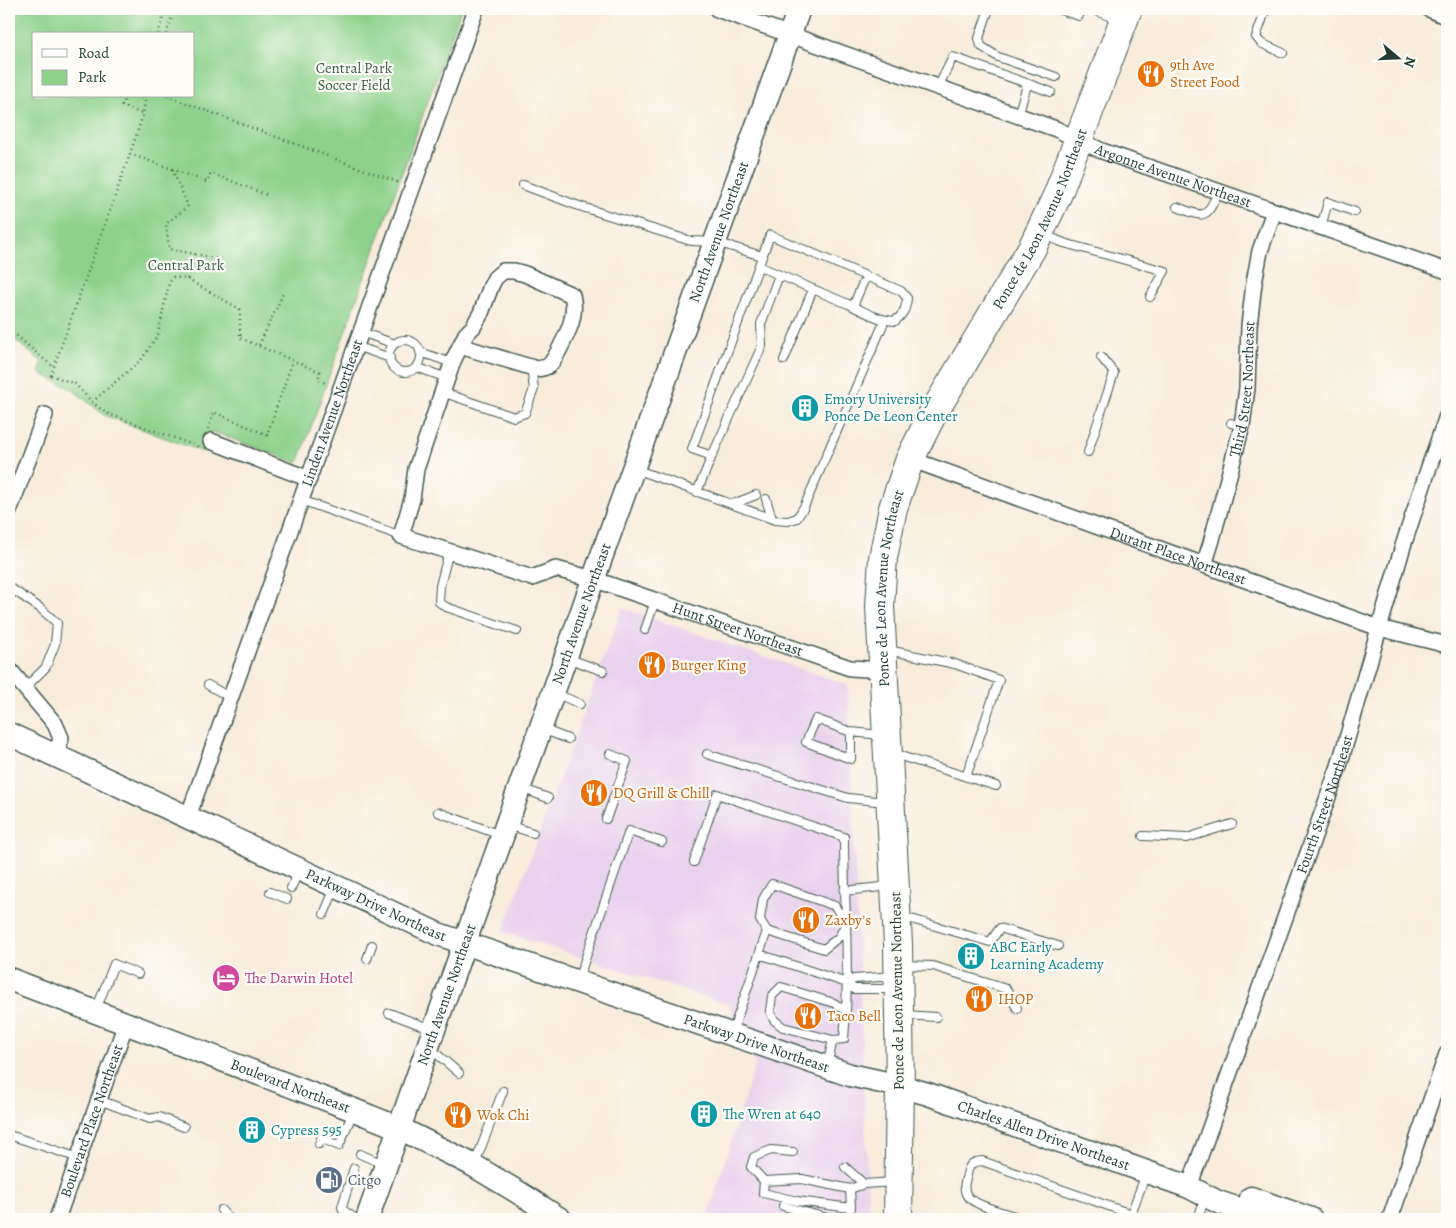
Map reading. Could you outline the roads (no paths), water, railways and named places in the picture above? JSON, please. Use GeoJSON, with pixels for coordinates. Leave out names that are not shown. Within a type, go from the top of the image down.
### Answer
{"type":"FeatureCollection","features":[{"type":"Feature","properties":{"kind":"highway","name":"Ponce de Leon Avenue Northeast"},"geometry":{"type":"LineString","coordinates":[[898,1219],[899,986],[880,606],[883,558],[893,508],[910,459],[931,417],[1032,248],[1057,196],[1126,16]]}},
{"type":"Feature","properties":{"kind":"main road","name":"North Avenue Northeast"},"geometry":{"type":"LineString","coordinates":[[366,1219],[565,657],[716,242],[792,16]]}},
{"type":"Feature","properties":{"kind":"main road","name":"Parkway Drive Northeast"},"geometry":{"type":"LineString","coordinates":[[9,734],[188,817],[296,879],[336,886],[438,934],[850,1075],[900,1086]]}},
{"type":"Feature","properties":{"kind":"main road","name":"Boulevard Northeast"},"geometry":{"type":"LineString","coordinates":[[9,979],[399,1128],[474,1166],[560,1219]]}},
{"type":"Feature","properties":{"kind":"main road","name":"Charles Allen Drive Northeast"},"geometry":{"type":"LineString","coordinates":[[900,1086],[928,1094],[1147,1172],[1218,1202],[1269,1219]]}},
{"type":"Feature","properties":{"kind":"main road","name":"Charles Allen Drive Northeast"},"geometry":{"type":"LineString","coordinates":[[1197,1192],[1219,1187],[1311,1219]]}},
{"type":"Feature","properties":{"kind":"street","name":"Linden Avenue Northeast"},"geometry":{"type":"LineString","coordinates":[[188,817],[476,9]]}},
{"type":"Feature","properties":{"kind":"street","name":"Argonne Avenue Northeast"},"geometry":{"type":"LineString","coordinates":[[717,9],[792,16],[938,87],[1056,129],[1102,151],[1447,271]]}},
{"type":"Feature","properties":{"kind":"street"},"geometry":{"type":"LineString","coordinates":[[1428,9],[1447,17]]}},
{"type":"Feature","properties":{"kind":"street","name":"Third Street Northeast"},"geometry":{"type":"LineString","coordinates":[[1204,565],[1211,543],[1236,424],[1247,388],[1249,326],[1254,283],[1260,250],[1274,211]]}},
{"type":"Feature","properties":{"kind":"street"},"geometry":{"type":"LineString","coordinates":[[401,536],[412,499],[416,469],[450,370],[460,346],[466,334],[473,327],[481,313],[495,278],[504,271],[514,271],[572,295],[574,302],[573,318],[553,361],[547,367],[537,369],[460,346]]}},
{"type":"Feature","properties":{"kind":"street"},"geometry":{"type":"LineString","coordinates":[[9,510],[12,495],[45,414]]}},
{"type":"Feature","properties":{"kind":"street","name":"Fourth Street Northeast"},"geometry":{"type":"LineString","coordinates":[[1197,1192],[1340,766],[1403,546],[1447,416]]}},
{"type":"Feature","properties":{"kind":"street"},"geometry":{"type":"LineString","coordinates":[[207,439],[309,479]]}},
{"type":"Feature","properties":{"kind":"street","name":"Durant Place Northeast"},"geometry":{"type":"LineString","coordinates":[[910,459],[1379,628],[1447,645]]}},
{"type":"Feature","properties":{"kind":"street","name":"Hunt Street Northeast"},"geometry":{"type":"LineString","coordinates":[[401,536],[532,578],[556,570],[593,580],[850,668],[882,659]]}},
{"type":"Feature","properties":{"kind":"street"},"geometry":{"type":"LineString","coordinates":[[9,669],[55,724],[61,738],[56,756]]}},
{"type":"Feature","properties":{"kind":"street","name":"Boulevard Place Northeast"},"geometry":{"type":"LineString","coordinates":[[57,1219],[126,1023]]}},
{"type":"Feature","properties":{"kind":"street"},"geometry":{"type":"LineString","coordinates":[[1390,1219],[1447,1054]]}},
{"type":"Feature","properties":{"kind":"lane"},"geometry":{"type":"LineString","coordinates":[[989,9],[979,38],[981,46],[998,56],[1056,77]]}},
{"type":"Feature","properties":{"kind":"lane"},"geometry":{"type":"LineString","coordinates":[[1057,9],[1079,16]]}},
{"type":"Feature","properties":{"kind":"lane"},"geometry":{"type":"LineString","coordinates":[[1092,9],[1126,16]]}},
{"type":"Feature","properties":{"kind":"lane"},"geometry":{"type":"LineString","coordinates":[[1266,9],[1256,37],[1261,43],[1283,53]]}},
{"type":"Feature","properties":{"kind":"lane"},"geometry":{"type":"LineString","coordinates":[[938,87],[953,57],[1051,92]]}},
{"type":"Feature","properties":{"kind":"lane"},"geometry":{"type":"LineString","coordinates":[[1018,115],[1027,85]]}},
{"type":"Feature","properties":{"kind":"lane"},"geometry":{"type":"LineString","coordinates":[[523,185],[579,206],[691,241],[716,242],[762,256]]}},
{"type":"Feature","properties":{"kind":"lane"},"geometry":{"type":"LineString","coordinates":[[1177,207],[1201,215],[1206,213],[1211,207],[1219,191]]}},
{"type":"Feature","properties":{"kind":"lane"},"geometry":{"type":"LineString","coordinates":[[1321,227],[1328,202],[1355,212]]}},
{"type":"Feature","properties":{"kind":"lane"},"geometry":{"type":"LineString","coordinates":[[1039,232],[1064,243],[1165,271],[1150,297]]}},
{"type":"Feature","properties":{"kind":"lane"},"geometry":{"type":"LineString","coordinates":[[712,456],[692,449],[770,235],[901,291],[907,298],[906,307],[902,315],[895,321],[885,320],[759,266]]}},
{"type":"Feature","properties":{"kind":"lane"},"geometry":{"type":"LineString","coordinates":[[697,492],[762,346],[761,324],[779,275]]}},
{"type":"Feature","properties":{"kind":"lane"},"geometry":{"type":"LineString","coordinates":[[853,306],[866,276]]}},
{"type":"Feature","properties":{"kind":"lane"},"geometry":{"type":"LineString","coordinates":[[784,360],[813,289]]}},
{"type":"Feature","properties":{"kind":"lane"},"geometry":{"type":"LineString","coordinates":[[633,469],[772,518],[788,521],[797,518],[804,507],[885,320]]}},
{"type":"Feature","properties":{"kind":"lane"},"geometry":{"type":"LineString","coordinates":[[359,339],[396,344]]}},
{"type":"Feature","properties":{"kind":"lane"},"geometry":{"type":"LineString","coordinates":[[359,339],[390,358]]}},
{"type":"Feature","properties":{"kind":"lane"},"geometry":{"type":"LineString","coordinates":[[420,352],[419,363],[412,370],[402,372],[393,366],[390,358],[390,351],[396,344],[401,341],[411,342],[415,344],[420,352],[450,370]]}},
{"type":"Feature","properties":{"kind":"lane"},"geometry":{"type":"LineString","coordinates":[[1088,452],[1114,373],[1101,357]]}},
{"type":"Feature","properties":{"kind":"lane"},"geometry":{"type":"LineString","coordinates":[[416,367],[450,370]]}},
{"type":"Feature","properties":{"kind":"lane"},"geometry":{"type":"LineString","coordinates":[[442,392],[514,417],[525,413],[534,389],[531,367]]}},
{"type":"Feature","properties":{"kind":"lane"},"geometry":{"type":"LineString","coordinates":[[733,504],[756,495]]}},
{"type":"Feature","properties":{"kind":"lane"},"geometry":{"type":"LineString","coordinates":[[766,499],[772,518]]}},
{"type":"Feature","properties":{"kind":"lane"},"geometry":{"type":"LineString","coordinates":[[302,500],[401,536]]}},
{"type":"Feature","properties":{"kind":"lane"},"geometry":{"type":"LineString","coordinates":[[449,551],[440,586],[439,602],[446,607],[517,631]]}},
{"type":"Feature","properties":{"kind":"lane"},"geometry":{"type":"LineString","coordinates":[[9,587],[40,608],[57,624],[55,644],[46,667],[25,688]]}},
{"type":"Feature","properties":{"kind":"lane"},"geometry":{"type":"LineString","coordinates":[[645,630],[655,601]]}},
{"type":"Feature","properties":{"kind":"lane"},"geometry":{"type":"LineString","coordinates":[[565,657],[602,671]]}},
{"type":"Feature","properties":{"kind":"lane"},"geometry":{"type":"LineString","coordinates":[[882,659],[955,664],[999,680],[966,777]]}},
{"type":"Feature","properties":{"kind":"lane"},"geometry":{"type":"LineString","coordinates":[[208,685],[231,698]]}},
{"type":"Feature","properties":{"kind":"lane"},"geometry":{"type":"LineString","coordinates":[[553,692],[580,704]]}},
{"type":"Feature","properties":{"kind":"lane"},"geometry":{"type":"LineString","coordinates":[[851,732],[851,759],[806,742],[816,719],[887,744],[966,777],[996,786]]}},
{"type":"Feature","properties":{"kind":"lane"},"geometry":{"type":"LineString","coordinates":[[540,728],[568,739]]}},
{"type":"Feature","properties":{"kind":"lane"},"geometry":{"type":"LineString","coordinates":[[606,819],[627,760],[610,754]]}},
{"type":"Feature","properties":{"kind":"lane"},"geometry":{"type":"LineString","coordinates":[[707,754],[848,798],[890,803]]}},
{"type":"Feature","properties":{"kind":"lane"},"geometry":{"type":"LineString","coordinates":[[519,787],[548,798]]}},
{"type":"Feature","properties":{"kind":"lane"},"geometry":{"type":"LineString","coordinates":[[694,862],[717,794],[844,837],[847,983],[846,1011],[844,1038],[833,1040],[783,1027],[774,1020],[770,1010],[772,996],[781,987],[834,1003],[846,1011]]}},
{"type":"Feature","properties":{"kind":"lane"},"geometry":{"type":"LineString","coordinates":[[438,812],[504,830],[533,833]]}},
{"type":"Feature","properties":{"kind":"lane"},"geometry":{"type":"LineString","coordinates":[[1143,836],[1187,838],[1232,824]]}},
{"type":"Feature","properties":{"kind":"lane"},"geometry":{"type":"LineString","coordinates":[[577,982],[629,831],[662,842]]}},
{"type":"Feature","properties":{"kind":"lane"},"geometry":{"type":"LineString","coordinates":[[772,884],[835,906],[845,925],[838,938],[824,949],[767,931],[760,920],[763,899],[772,884]]}},
{"type":"Feature","properties":{"kind":"lane"},"geometry":{"type":"LineString","coordinates":[[844,891],[895,885]]}},
{"type":"Feature","properties":{"kind":"lane"},"geometry":{"type":"LineString","coordinates":[[324,914],[336,886]]}},
{"type":"Feature","properties":{"kind":"lane"},"geometry":{"type":"LineString","coordinates":[[270,892],[287,898]]}},
{"type":"Feature","properties":{"kind":"lane"},"geometry":{"type":"LineString","coordinates":[[896,915],[990,942],[1000,928],[1058,946]]}},
{"type":"Feature","properties":{"kind":"lane"},"geometry":{"type":"LineString","coordinates":[[732,1034],[767,931]]}},
{"type":"Feature","properties":{"kind":"lane"},"geometry":{"type":"LineString","coordinates":[[367,959],[372,945]]}},
{"type":"Feature","properties":{"kind":"lane"},"geometry":{"type":"LineString","coordinates":[[759,954],[847,983],[854,989],[899,986],[932,966],[1006,989],[1017,1008]]}},
{"type":"Feature","properties":{"kind":"lane"},"geometry":{"type":"LineString","coordinates":[[95,1012],[114,964],[138,974]]}},
{"type":"Feature","properties":{"kind":"lane"},"geometry":{"type":"LineString","coordinates":[[847,983],[854,979],[899,986],[936,1017]]}},
{"type":"Feature","properties":{"kind":"lane"},"geometry":{"type":"LineString","coordinates":[[389,1013],[430,1038],[459,1073]]}},
{"type":"Feature","properties":{"kind":"lane"},"geometry":{"type":"LineString","coordinates":[[827,1067],[833,1040]]}},
{"type":"Feature","properties":{"kind":"lane"},"geometry":{"type":"LineString","coordinates":[[474,1166],[503,1091]]}},
{"type":"Feature","properties":{"kind":"lane"},"geometry":{"type":"LineString","coordinates":[[99,1100],[150,1119],[159,1117],[184,1127]]}},
{"type":"Feature","properties":{"kind":"lane"},"geometry":{"type":"LineString","coordinates":[[319,1144],[321,1138],[339,1146],[354,1110]]}},
{"type":"Feature","properties":{"kind":"lane"},"geometry":{"type":"LineString","coordinates":[[9,1135],[79,1158]]}},
{"type":"Feature","properties":{"kind":"lane"},"geometry":{"type":"LineString","coordinates":[[793,1152],[771,1150],[754,1156],[751,1167],[764,1182],[763,1192],[797,1201],[851,1208],[850,1189]]}},
{"type":"Feature","properties":{"kind":"lane"},"geometry":{"type":"LineString","coordinates":[[360,1154],[386,1165]]}},
{"type":"Feature","properties":{"kind":"lane"},"geometry":{"type":"LineString","coordinates":[[1025,1219],[976,1203],[966,1196],[964,1187],[970,1166],[974,1162],[982,1161],[1130,1217],[1147,1172]]}},
{"type":"Feature","properties":{"kind":"lane"},"geometry":{"type":"LineString","coordinates":[[845,1167],[864,1184]]}},
{"type":"Feature","properties":{"kind":"lane"},"geometry":{"type":"LineString","coordinates":[[354,1168],[342,1207],[343,1210],[356,1219]]}},
{"type":"Feature","properties":{"kind":"lane"},"geometry":{"type":"LineString","coordinates":[[764,1182],[802,1179],[850,1189],[864,1184],[898,1181]]}},
{"type":"Feature","properties":{"kind":"lane"},"geometry":{"type":"LineString","coordinates":[[1197,1192],[1198,1219]]}},
{"type":"Feature","properties":{"kind":"lane"},"geometry":{"type":"LineString","coordinates":[[783,1206],[831,1219]]}},
{"type":"Feature","properties":{"kind":"lane"},"geometry":{"type":"LineString","coordinates":[[222,1210],[229,1219]]}},
{"type":"Feature","properties":{"kind":"place","name":"9th Ave Street Food"},"geometry":{"type":"Point","coordinates":[1151,74]}},
{"type":"Feature","properties":{"kind":"place","name":"Emory University Ponce De Leon Center"},"geometry":{"type":"Point","coordinates":[805,408]}},
{"type":"Feature","properties":{"kind":"place","name":"Burger King"},"geometry":{"type":"Point","coordinates":[652,665]}},
{"type":"Feature","properties":{"kind":"place","name":"DQ Grill & Chill"},"geometry":{"type":"Point","coordinates":[594,793]}},
{"type":"Feature","properties":{"kind":"place","name":"Zaxby's"},"geometry":{"type":"Point","coordinates":[806,920]}},
{"type":"Feature","properties":{"kind":"place","name":"ABC Early Learning Academy"},"geometry":{"type":"Point","coordinates":[971,956]}},
{"type":"Feature","properties":{"kind":"place","name":"The Darwin Hotel"},"geometry":{"type":"Point","coordinates":[226,978]}},
{"type":"Feature","properties":{"kind":"place","name":"IHOP"},"geometry":{"type":"Point","coordinates":[979,999]}},
{"type":"Feature","properties":{"kind":"place","name":"Taco Bell"},"geometry":{"type":"Point","coordinates":[808,1016]}},
{"type":"Feature","properties":{"kind":"place","name":"The Wren at 640"},"geometry":{"type":"Point","coordinates":[704,1114]}},
{"type":"Feature","properties":{"kind":"place","name":"Wok Chi"},"geometry":{"type":"Point","coordinates":[458,1115]}},
{"type":"Feature","properties":{"kind":"place","name":"Cypress 595"},"geometry":{"type":"Point","coordinates":[252,1130]}},
{"type":"Feature","properties":{"kind":"place","name":"Citgo"},"geometry":{"type":"Point","coordinates":[329,1180]}},
{"type":"Feature","properties":{"kind":"park label","name":"Central Park Soccer Field"},"geometry":{"type":"Point","coordinates":[354,76]}},
{"type":"Feature","properties":{"kind":"park label","name":"Central Park"},"geometry":{"type":"Point","coordinates":[186,265]}}]}
